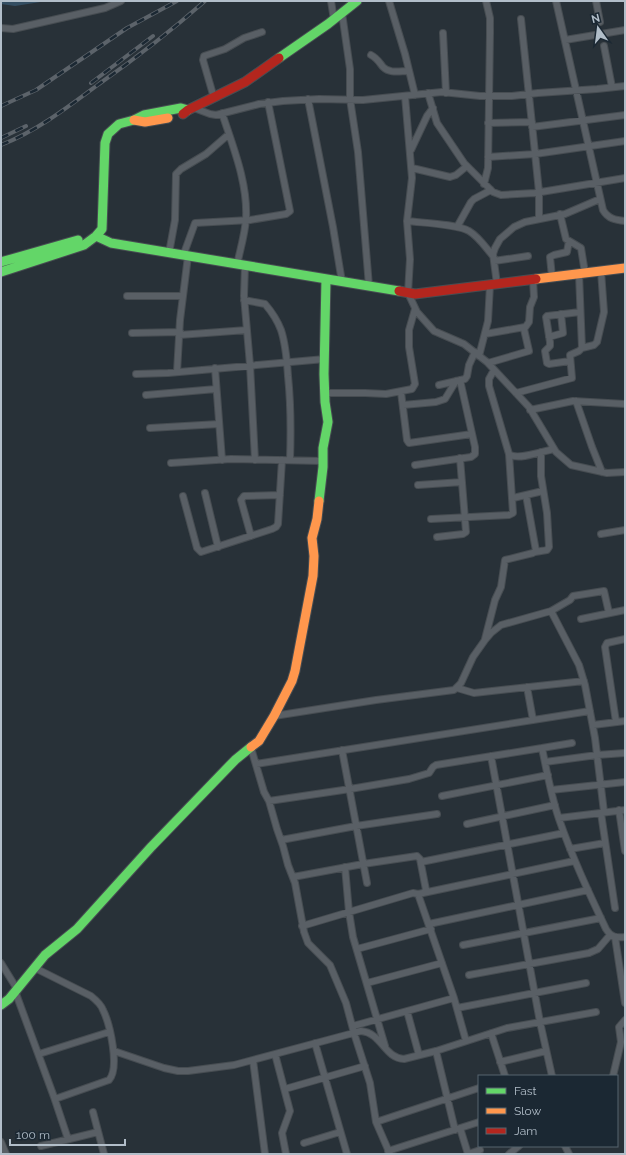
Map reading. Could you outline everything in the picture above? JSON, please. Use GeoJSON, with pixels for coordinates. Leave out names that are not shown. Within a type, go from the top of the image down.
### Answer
{"type":"FeatureCollection","features":[{"type":"Feature","properties":{"kind":"street"},"geometry":{"type":"LineString","coordinates":[[1,28],[13,29],[105,8],[122,1]]}},
{"type":"Feature","properties":{"kind":"street"},"geometry":{"type":"LineString","coordinates":[[330,1],[334,20]]}},
{"type":"Feature","properties":{"kind":"street"},"geometry":{"type":"LineString","coordinates":[[191,109],[246,82],[334,20],[357,1]]}},
{"type":"Feature","properties":{"kind":"street"},"geometry":{"type":"LineString","coordinates":[[388,1],[406,54],[415,95]]}},
{"type":"Feature","properties":{"kind":"street"},"geometry":{"type":"LineString","coordinates":[[484,184],[488,168],[490,18],[486,1]]}},
{"type":"Feature","properties":{"kind":"street"},"geometry":{"type":"LineString","coordinates":[[556,1],[603,210],[606,215],[611,218],[625,221]]}},
{"type":"Feature","properties":{"kind":"street"},"geometry":{"type":"LineString","coordinates":[[596,1],[600,22]]}},
{"type":"Feature","properties":{"kind":"street"},"geometry":{"type":"LineString","coordinates":[[342,13],[350,69],[350,99],[358,152],[369,286]]}},
{"type":"Feature","properties":{"kind":"street"},"geometry":{"type":"LineString","coordinates":[[521,19],[539,192],[539,219]]}},
{"type":"Feature","properties":{"kind":"street"},"geometry":{"type":"LineString","coordinates":[[565,40],[625,30]]}},
{"type":"Feature","properties":{"kind":"street"},"geometry":{"type":"LineString","coordinates":[[214,98],[203,60],[204,56],[225,50],[244,38],[262,32]]}},
{"type":"Feature","properties":{"kind":"street"},"geometry":{"type":"LineString","coordinates":[[443,33],[446,93]]}},
{"type":"Feature","properties":{"kind":"street"},"geometry":{"type":"LineString","coordinates":[[604,46],[612,88]]}},
{"type":"Feature","properties":{"kind":"street"},"geometry":{"type":"LineString","coordinates":[[371,55],[376,58],[386,70],[409,71]]}},
{"type":"Feature","properties":{"kind":"street"},"geometry":{"type":"LineString","coordinates":[[1,272],[84,245],[102,229],[105,143],[108,134],[120,124],[144,115],[181,108],[216,115],[268,102],[308,99],[362,100],[428,93],[512,96],[625,86]]}},
{"type":"Feature","properties":{"kind":"street"},"geometry":{"type":"LineString","coordinates":[[428,93],[437,122],[467,166],[491,190],[501,195],[539,192],[625,178]]}},
{"type":"Feature","properties":{"kind":"street"},"geometry":{"type":"LineString","coordinates":[[405,96],[412,168],[407,221],[410,259],[408,293],[417,312],[434,331],[464,344],[488,363],[530,410],[556,452],[571,465],[607,473],[625,472]]}},
{"type":"Feature","properties":{"kind":"street"},"geometry":{"type":"LineString","coordinates":[[308,99],[342,282]]}},
{"type":"Feature","properties":{"kind":"street"},"geometry":{"type":"LineString","coordinates":[[177,372],[186,256],[195,223],[246,220],[286,214],[290,211],[268,102]]}},
{"type":"Feature","properties":{"kind":"street"},"geometry":{"type":"LineString","coordinates":[[410,152],[427,116],[433,108]]}},
{"type":"Feature","properties":{"kind":"street"},"geometry":{"type":"LineString","coordinates":[[222,113],[243,186],[246,220],[241,265],[250,365],[255,460]]}},
{"type":"Feature","properties":{"kind":"street"},"geometry":{"type":"LineString","coordinates":[[488,123],[532,125],[625,116]]}},
{"type":"Feature","properties":{"kind":"street"},"geometry":{"type":"LineString","coordinates":[[169,253],[175,220],[176,174],[181,169],[206,154],[229,134]]}},
{"type":"Feature","properties":{"kind":"street"},"geometry":{"type":"LineString","coordinates":[[488,157],[535,154],[625,141]]}},
{"type":"Feature","properties":{"kind":"street"},"geometry":{"type":"LineString","coordinates":[[412,168],[450,177],[456,175],[467,166]]}},
{"type":"Feature","properties":{"kind":"street"},"geometry":{"type":"LineString","coordinates":[[457,227],[471,202],[491,190]]}},
{"type":"Feature","properties":{"kind":"street"},"geometry":{"type":"LineString","coordinates":[[439,385],[466,378],[469,365],[477,354],[485,334],[488,321],[494,284],[495,248],[500,239],[514,227],[526,222],[560,214],[600,199]]}},
{"type":"Feature","properties":{"kind":"street"},"geometry":{"type":"LineString","coordinates":[[560,214],[565,237],[581,248],[582,274],[580,312],[582,348]]}},
{"type":"Feature","properties":{"kind":"street"},"geometry":{"type":"LineString","coordinates":[[407,221],[457,227],[468,231],[476,236],[494,259]]}},
{"type":"Feature","properties":{"kind":"street"},"geometry":{"type":"LineString","coordinates":[[1,262],[81,239],[93,238],[111,244],[415,294],[625,268]]}},
{"type":"Feature","properties":{"kind":"street"},"geometry":{"type":"LineString","coordinates":[[552,277],[550,257],[568,252],[569,241]]}},
{"type":"Feature","properties":{"kind":"street"},"geometry":{"type":"LineString","coordinates":[[494,259],[528,256]]}},
{"type":"Feature","properties":{"kind":"street"},"geometry":{"type":"LineString","coordinates":[[516,394],[570,380],[572,376],[570,355],[582,348],[594,345],[597,342],[604,312],[601,271]]}},
{"type":"Feature","properties":{"kind":"street"},"geometry":{"type":"LineString","coordinates":[[1,1005],[16,990],[45,955],[77,929],[152,846],[221,774],[243,753],[259,741],[292,681],[295,672],[300,634],[313,576],[314,556],[312,538],[317,519],[324,467],[323,448],[328,422],[325,393],[326,279]]}},
{"type":"Feature","properties":{"kind":"street"},"geometry":{"type":"LineString","coordinates":[[485,334],[524,327],[528,322],[530,307],[534,297],[534,280]]}},
{"type":"Feature","properties":{"kind":"street"},"geometry":{"type":"LineString","coordinates":[[127,296],[183,296]]}},
{"type":"Feature","properties":{"kind":"street"},"geometry":{"type":"LineString","coordinates":[[244,300],[262,303],[267,307],[279,325],[281,331],[287,362],[291,425],[290,460]]}},
{"type":"Feature","properties":{"kind":"street"},"geometry":{"type":"LineString","coordinates":[[325,393],[386,394],[412,389],[415,384],[409,347],[409,330],[415,308]]}},
{"type":"Feature","properties":{"kind":"street"},"geometry":{"type":"LineString","coordinates":[[570,361],[548,364],[545,351],[550,346],[550,337],[546,316],[580,312]]}},
{"type":"Feature","properties":{"kind":"street"},"geometry":{"type":"LineString","coordinates":[[550,337],[563,333],[561,314]]}},
{"type":"Feature","properties":{"kind":"street"},"geometry":{"type":"LineString","coordinates":[[488,363],[529,351],[524,327]]}},
{"type":"Feature","properties":{"kind":"street"},"geometry":{"type":"LineString","coordinates":[[132,333],[180,334],[247,330]]}},
{"type":"Feature","properties":{"kind":"street"},"geometry":{"type":"LineString","coordinates":[[136,374],[177,372],[325,359]]}},
{"type":"Feature","properties":{"kind":"street"},"geometry":{"type":"LineString","coordinates":[[215,368],[222,460]]}},
{"type":"Feature","properties":{"kind":"street"},"geometry":{"type":"LineString","coordinates":[[431,519],[512,514],[514,510],[509,454],[489,386],[489,379],[494,370]]}},
{"type":"Feature","properties":{"kind":"street"},"geometry":{"type":"LineString","coordinates":[[403,405],[436,402],[445,399],[458,381]]}},
{"type":"Feature","properties":{"kind":"street"},"geometry":{"type":"LineString","coordinates":[[415,465],[476,454],[458,381]]}},
{"type":"Feature","properties":{"kind":"street"},"geometry":{"type":"LineString","coordinates":[[146,395],[216,389]]}},
{"type":"Feature","properties":{"kind":"street"},"geometry":{"type":"LineString","coordinates":[[401,392],[407,440],[409,443],[472,434]]}},
{"type":"Feature","properties":{"kind":"street"},"geometry":{"type":"LineString","coordinates":[[530,410],[576,401],[625,404]]}},
{"type":"Feature","properties":{"kind":"street"},"geometry":{"type":"LineString","coordinates":[[576,401],[602,472]]}},
{"type":"Feature","properties":{"kind":"street"},"geometry":{"type":"LineString","coordinates":[[150,428],[219,424]]}},
{"type":"Feature","properties":{"kind":"street"},"geometry":{"type":"LineString","coordinates":[[509,454],[514,457],[554,449]]}},
{"type":"Feature","properties":{"kind":"street"},"geometry":{"type":"LineString","coordinates":[[484,640],[494,600],[502,584],[503,568],[506,559],[547,550],[549,547],[548,518],[540,465],[541,452]]}},
{"type":"Feature","properties":{"kind":"street"},"geometry":{"type":"LineString","coordinates":[[437,537],[466,532],[460,458]]}},
{"type":"Feature","properties":{"kind":"street"},"geometry":{"type":"LineString","coordinates":[[171,463],[222,460],[323,461]]}},
{"type":"Feature","properties":{"kind":"street"},"geometry":{"type":"LineString","coordinates":[[183,496],[199,550],[201,552],[276,527],[278,524],[282,460]]}},
{"type":"Feature","properties":{"kind":"street"},"geometry":{"type":"LineString","coordinates":[[418,485],[462,482]]}},
{"type":"Feature","properties":{"kind":"street"},"geometry":{"type":"LineString","coordinates":[[513,498],[543,491]]}},
{"type":"Feature","properties":{"kind":"street"},"geometry":{"type":"LineString","coordinates":[[205,493],[218,547]]}},
{"type":"Feature","properties":{"kind":"street"},"geometry":{"type":"LineString","coordinates":[[251,536],[241,500],[242,498],[244,496],[280,495]]}},
{"type":"Feature","properties":{"kind":"street"},"geometry":{"type":"LineString","coordinates":[[526,495],[536,549],[535,552]]}},
{"type":"Feature","properties":{"kind":"street"},"geometry":{"type":"LineString","coordinates":[[601,534],[625,530]]}},
{"type":"Feature","properties":{"kind":"street"},"geometry":{"type":"LineString","coordinates":[[274,716],[376,700],[446,692],[456,688],[462,683],[473,657],[484,640],[491,633],[506,623],[551,611],[570,600],[573,596],[604,591],[609,613]]}},
{"type":"Feature","properties":{"kind":"street"},"geometry":{"type":"LineString","coordinates":[[581,619],[625,610]]}},
{"type":"Feature","properties":{"kind":"street"},"geometry":{"type":"LineString","coordinates":[[551,611],[579,665],[584,681],[593,724],[601,784],[605,843],[615,908]]}},
{"type":"Feature","properties":{"kind":"street"},"geometry":{"type":"LineString","coordinates":[[616,722],[605,647],[607,643],[625,639]]}},
{"type":"Feature","properties":{"kind":"street"},"geometry":{"type":"LineString","coordinates":[[456,688],[474,692],[584,681]]}},
{"type":"Feature","properties":{"kind":"street"},"geometry":{"type":"LineString","coordinates":[[527,687],[533,720]]}},
{"type":"Feature","properties":{"kind":"street"},"geometry":{"type":"LineString","coordinates":[[256,764],[590,711]]}},
{"type":"Feature","properties":{"kind":"street"},"geometry":{"type":"LineString","coordinates":[[593,724],[625,721]]}},
{"type":"Feature","properties":{"kind":"street"},"geometry":{"type":"LineString","coordinates":[[269,801],[409,779],[425,775],[433,766],[436,765],[572,743]]}},
{"type":"Feature","properties":{"kind":"street"},"geometry":{"type":"LineString","coordinates":[[251,748],[264,792],[269,801],[288,865],[298,892],[302,926],[308,943],[330,965],[346,1002],[370,1083],[376,1122],[389,1152],[478,1122]]}},
{"type":"Feature","properties":{"kind":"street"},"geometry":{"type":"LineString","coordinates":[[542,748],[555,805],[574,861],[606,929],[613,936],[623,971],[625,1003]]}},
{"type":"Feature","properties":{"kind":"street"},"geometry":{"type":"LineString","coordinates":[[342,750],[367,883]]}},
{"type":"Feature","properties":{"kind":"street"},"geometry":{"type":"LineString","coordinates":[[545,762],[625,753]]}},
{"type":"Feature","properties":{"kind":"street"},"geometry":{"type":"LineString","coordinates":[[491,756],[540,1022],[552,1075]]}},
{"type":"Feature","properties":{"kind":"street"},"geometry":{"type":"LineString","coordinates":[[442,796],[548,775]]}},
{"type":"Feature","properties":{"kind":"street"},"geometry":{"type":"LineString","coordinates":[[551,790],[625,782]]}},
{"type":"Feature","properties":{"kind":"street"},"geometry":{"type":"LineString","coordinates":[[467,824],[555,805]]}},
{"type":"Feature","properties":{"kind":"street"},"geometry":{"type":"LineString","coordinates":[[559,818],[622,810],[625,851]]}},
{"type":"Feature","properties":{"kind":"street"},"geometry":{"type":"LineString","coordinates":[[281,840],[356,826],[437,814]]}},
{"type":"Feature","properties":{"kind":"street"},"geometry":{"type":"LineString","coordinates":[[420,862],[564,833]]}},
{"type":"Feature","properties":{"kind":"street"},"geometry":{"type":"LineString","coordinates":[[570,849],[605,843]]}},
{"type":"Feature","properties":{"kind":"street"},"geometry":{"type":"LineString","coordinates":[[293,877],[417,856],[419,857],[426,890],[420,894]]}},
{"type":"Feature","properties":{"kind":"street"},"geometry":{"type":"LineString","coordinates":[[302,926],[413,893],[420,894],[574,861]]}},
{"type":"Feature","properties":{"kind":"street"},"geometry":{"type":"LineString","coordinates":[[345,867],[349,912],[357,949],[386,1048]]}},
{"type":"Feature","properties":{"kind":"street"},"geometry":{"type":"LineString","coordinates":[[357,949],[430,926],[588,890]]}},
{"type":"Feature","properties":{"kind":"street"},"geometry":{"type":"LineString","coordinates":[[420,894],[454,998],[466,1041]]}},
{"type":"Feature","properties":{"kind":"street"},"geometry":{"type":"LineString","coordinates":[[463,945],[601,918]]}},
{"type":"Feature","properties":{"kind":"street"},"geometry":{"type":"LineString","coordinates":[[469,975],[594,951],[613,936],[625,937]]}},
{"type":"Feature","properties":{"kind":"street"},"geometry":{"type":"LineString","coordinates":[[1,963],[16,990],[68,1140]]}},
{"type":"Feature","properties":{"kind":"street"},"geometry":{"type":"LineString","coordinates":[[367,983],[442,963]]}},
{"type":"Feature","properties":{"kind":"street"},"geometry":{"type":"LineString","coordinates":[[35,968],[95,999],[103,1009],[114,1051],[114,1067],[112,1077],[109,1080],[55,1099]]}},
{"type":"Feature","properties":{"kind":"street"},"geometry":{"type":"LineString","coordinates":[[457,1008],[586,983]]}},
{"type":"Feature","properties":{"kind":"street"},"geometry":{"type":"LineString","coordinates":[[114,1051],[164,1068],[178,1071],[234,1065],[315,1043],[377,1019],[454,998]]}},
{"type":"Feature","properties":{"kind":"street"},"geometry":{"type":"LineString","coordinates":[[407,1011],[419,1055]]}},
{"type":"Feature","properties":{"kind":"street"},"geometry":{"type":"LineString","coordinates":[[353,1029],[368,1031],[392,1055],[399,1059],[404,1059],[436,1051],[507,1028],[596,1012]]}},
{"type":"Feature","properties":{"kind":"street"},"geometry":{"type":"LineString","coordinates":[[613,1075],[621,1042],[619,1026],[624,1021]]}},
{"type":"Feature","properties":{"kind":"street"},"geometry":{"type":"LineString","coordinates":[[39,1054],[109,1032]]}},
{"type":"Feature","properties":{"kind":"street"},"geometry":{"type":"LineString","coordinates":[[491,1033],[505,1075]]}},
{"type":"Feature","properties":{"kind":"street"},"geometry":{"type":"LineString","coordinates":[[315,1043],[346,1154]]}},
{"type":"Feature","properties":{"kind":"street"},"geometry":{"type":"LineString","coordinates":[[436,1051],[447,1099],[468,1154],[480,1150]]}},
{"type":"Feature","properties":{"kind":"street"},"geometry":{"type":"LineString","coordinates":[[500,1062],[546,1051]]}},
{"type":"Feature","properties":{"kind":"street"},"geometry":{"type":"LineString","coordinates":[[275,1054],[290,1111],[282,1133],[286,1154]]}},
{"type":"Feature","properties":{"kind":"street"},"geometry":{"type":"LineString","coordinates":[[253,1060],[265,1154]]}},
{"type":"Feature","properties":{"kind":"street"},"geometry":{"type":"LineString","coordinates":[[285,1089],[365,1066]]}},
{"type":"Feature","properties":{"kind":"street"},"geometry":{"type":"LineString","coordinates":[[376,1122],[478,1088]]}},
{"type":"Feature","properties":{"kind":"street"},"geometry":{"type":"LineString","coordinates":[[93,1112],[104,1154]]}},
{"type":"Feature","properties":{"kind":"street"},"geometry":{"type":"LineString","coordinates":[[41,1146],[98,1132]]}},
{"type":"Feature","properties":{"kind":"street"},"geometry":{"type":"LineString","coordinates":[[304,1143],[340,1132]]}},
{"type":"Feature","properties":{"kind":"street"},"geometry":{"type":"LineString","coordinates":[[1,1142],[6,1154]]}},
{"type":"Feature","properties":{"kind":"street"},"geometry":{"type":"LineString","coordinates":[[509,1154],[518,1147]]}},
{"type":"Feature","properties":{"kind":"water"},"geometry":{"type":"Polygon","coordinates":[[[1,1],[47,1],[15,6],[1,4],[1,1]]]}},
{"type":"Feature","properties":{"kind":"railway"},"geometry":{"type":"LineString","coordinates":[[1,106],[36,90],[127,28],[177,1]]}},
{"type":"Feature","properties":{"kind":"railway"},"geometry":{"type":"LineString","coordinates":[[1,145],[40,126],[64,110],[153,44],[205,1]]}},
{"type":"Feature","properties":{"kind":"railway"},"geometry":{"type":"LineString","coordinates":[[91,83],[153,36]]}},
{"type":"Feature","properties":{"kind":"railway"},"geometry":{"type":"LineString","coordinates":[[1,138],[26,126]]}},
{"type":"Feature","properties":{"kind":"traffic: fast"},"geometry":{"type":"LineString","coordinates":[[279,58],[328,24],[357,1]]}},
{"type":"Feature","properties":{"kind":"traffic: fast"},"geometry":{"type":"LineString","coordinates":[[1,272],[84,245],[96,236],[102,229],[105,143],[108,134],[119,124],[134,120],[144,115],[181,108],[188,110]]}},
{"type":"Feature","properties":{"kind":"traffic: fast"},"geometry":{"type":"LineString","coordinates":[[96,236],[111,243],[399,291]]}},
{"type":"Feature","properties":{"kind":"traffic: fast"},"geometry":{"type":"LineString","coordinates":[[1,262],[78,240]]}},
{"type":"Feature","properties":{"kind":"traffic: fast"},"geometry":{"type":"LineString","coordinates":[[319,501],[323,467],[323,448],[328,422],[325,402],[324,374],[326,279]]}},
{"type":"Feature","properties":{"kind":"traffic: fast"},"geometry":{"type":"LineString","coordinates":[[1,1005],[9,999],[45,955],[77,929],[152,846],[235,760],[251,747]]}},
{"type":"Feature","properties":{"kind":"traffic: slow"},"geometry":{"type":"LineString","coordinates":[[134,120],[145,122],[168,118]]}},
{"type":"Feature","properties":{"kind":"traffic: slow"},"geometry":{"type":"LineString","coordinates":[[536,279],[625,268]]}},
{"type":"Feature","properties":{"kind":"traffic: slow"},"geometry":{"type":"LineString","coordinates":[[251,747],[259,741],[274,716],[292,681],[295,671],[313,576],[314,556],[312,538],[317,519],[319,501]]}},
{"type":"Feature","properties":{"kind":"traffic: jam"},"geometry":{"type":"LineString","coordinates":[[183,114],[188,110],[245,82],[279,58]]}},
{"type":"Feature","properties":{"kind":"traffic: jam"},"geometry":{"type":"LineString","coordinates":[[399,291],[415,294],[536,279]]}}]}
